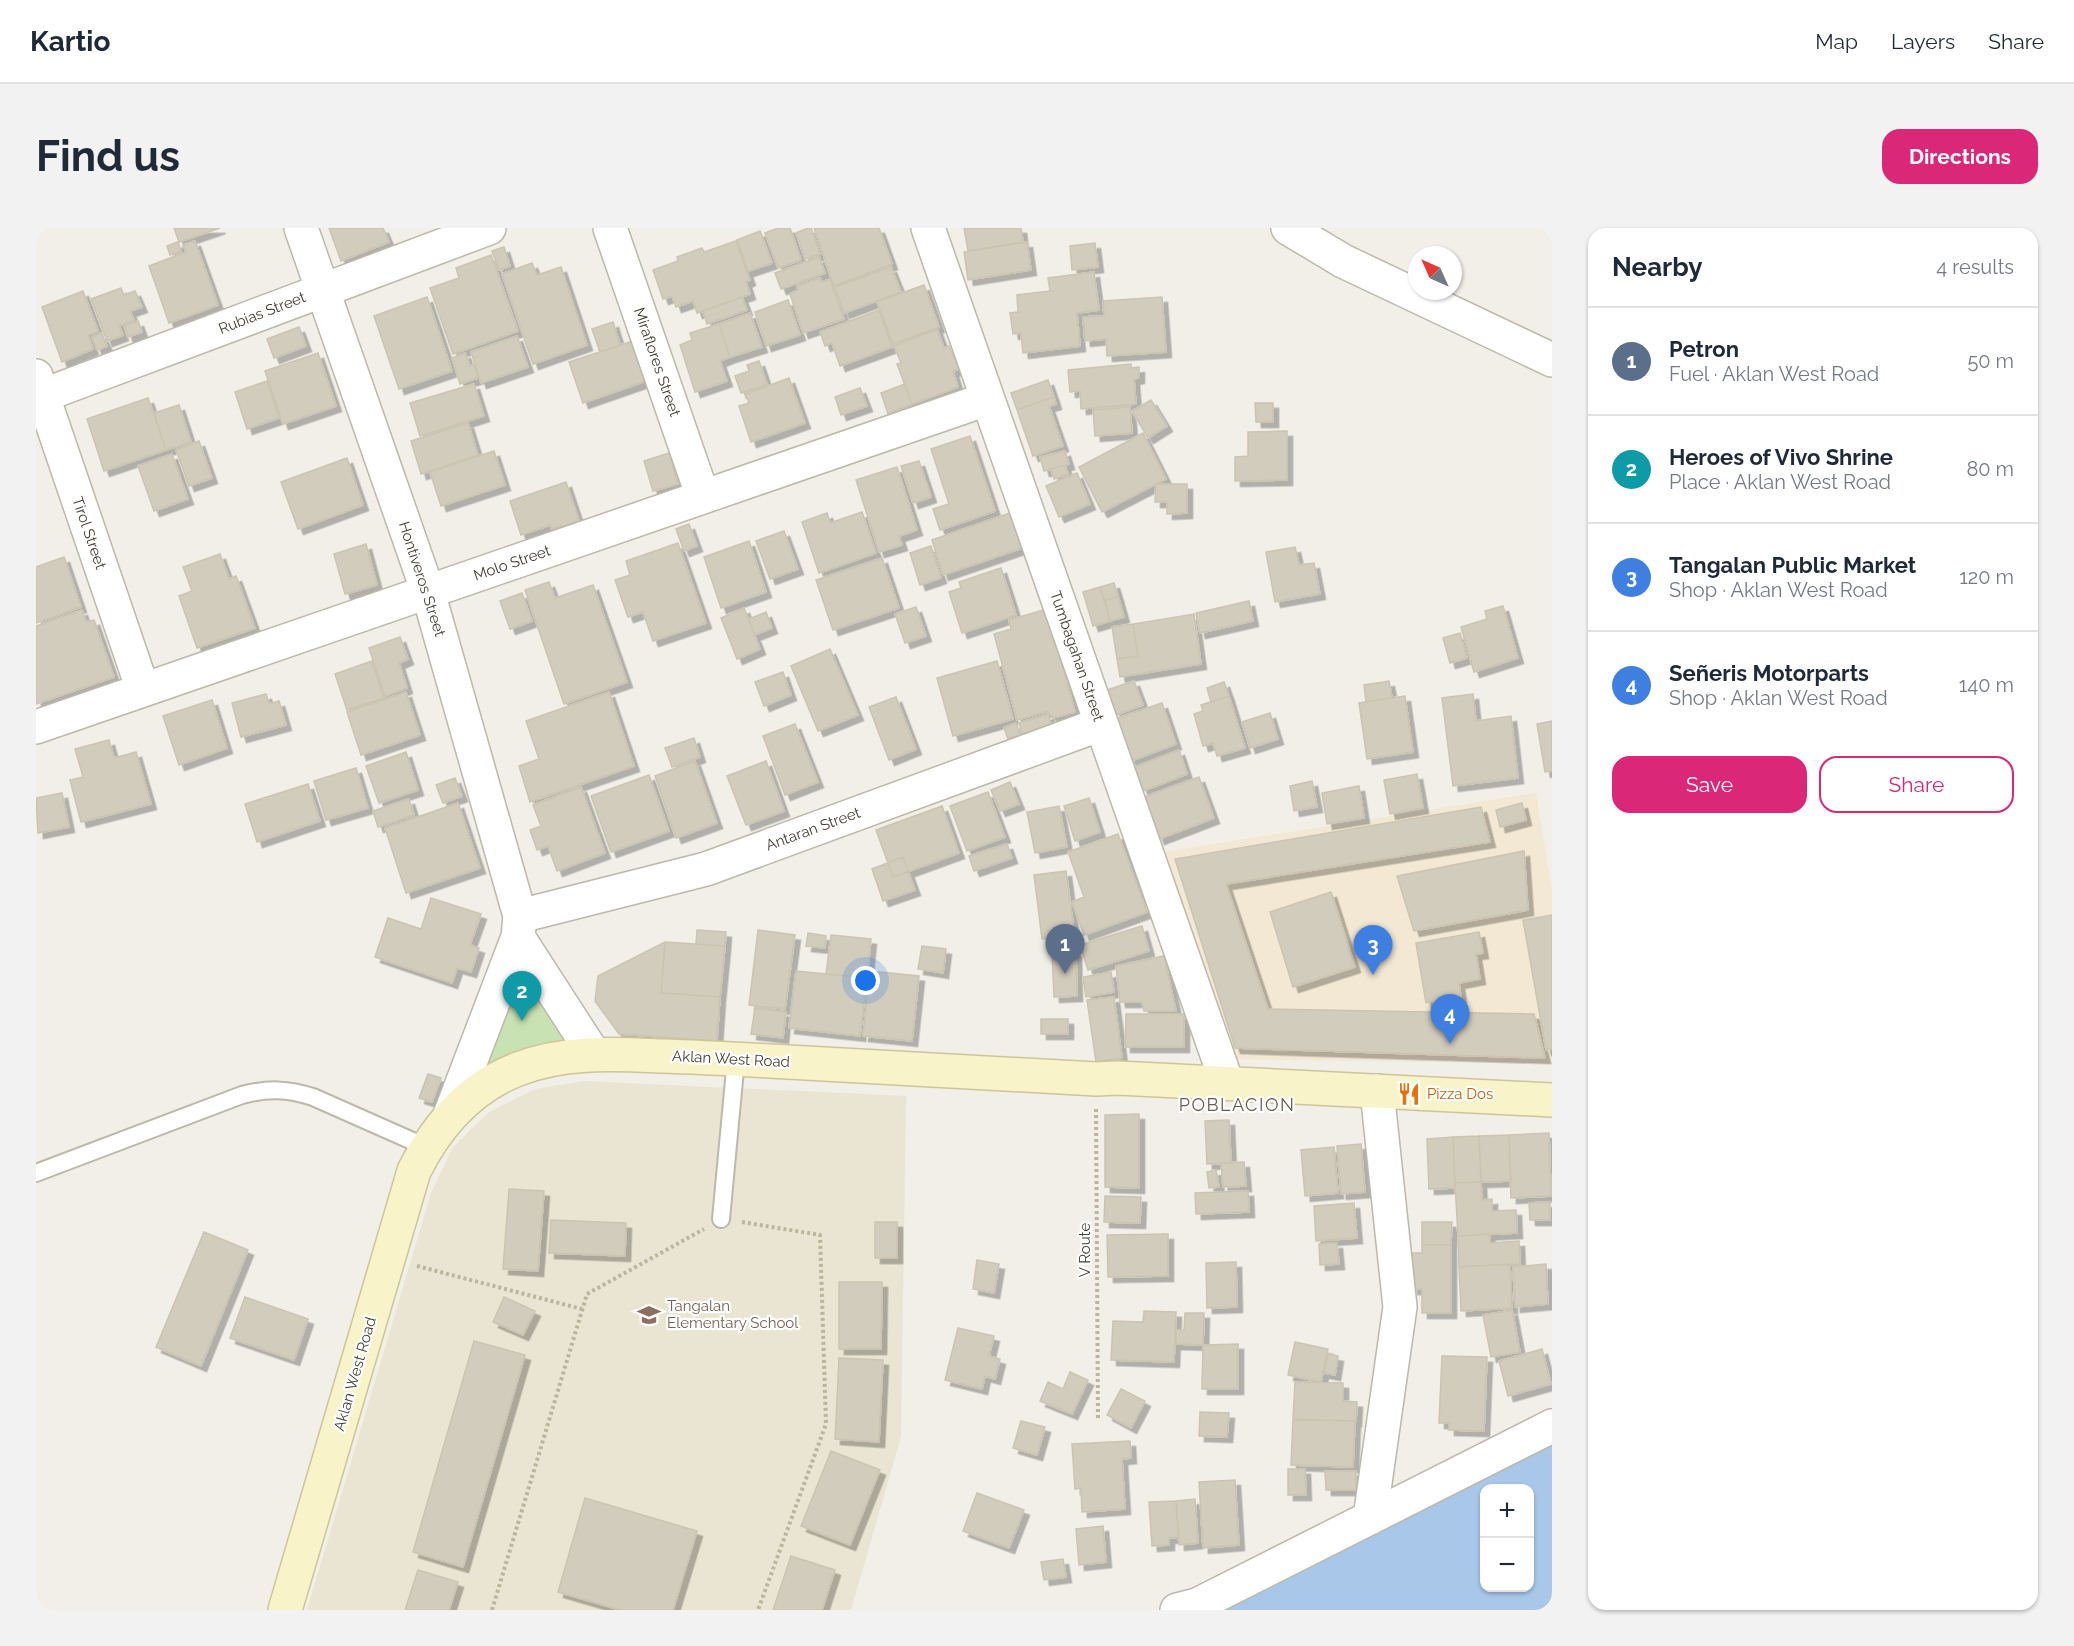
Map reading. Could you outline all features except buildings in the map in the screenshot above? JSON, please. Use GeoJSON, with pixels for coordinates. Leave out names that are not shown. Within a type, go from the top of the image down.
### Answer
{"type":"FeatureCollection","features":[{"type":"Feature","properties":{"kind":"main road","name":"Aklan West Road"},"geometry":{"type":"LineString","coordinates":[[285,1610],[414,1171],[426,1147],[450,1115],[484,1086],[516,1069],[551,1059],[593,1053],[1552,1100]]}},
{"type":"Feature","properties":{"kind":"street","name":"Hontiveros Street"},"geometry":{"type":"LineString","coordinates":[[301,228],[428,592],[519,926],[593,1053]]}},
{"type":"Feature","properties":{"kind":"street","name":"Rubias Street"},"geometry":{"type":"LineString","coordinates":[[38,390],[323,290],[489,228]]}},
{"type":"Feature","properties":{"kind":"street","name":"Miraflores Street"},"geometry":{"type":"LineString","coordinates":[[610,228],[703,497]]}},
{"type":"Feature","properties":{"kind":"street","name":"Tumbagahan Street"},"geometry":{"type":"LineString","coordinates":[[928,228],[1227,1083]]}},
{"type":"Feature","properties":{"kind":"street"},"geometry":{"type":"LineString","coordinates":[[1288,228],[1343,261],[1552,360]]}},
{"type":"Feature","properties":{"kind":"street","name":"Tirol Street"},"geometry":{"type":"LineString","coordinates":[[38,390],[143,690]]}},
{"type":"Feature","properties":{"kind":"street","name":"Molo Street"},"geometry":{"type":"LineString","coordinates":[[36,727],[987,399]]}},
{"type":"Feature","properties":{"kind":"street","name":"Antaran Street"},"geometry":{"type":"LineString","coordinates":[[519,926],[706,869],[1101,724]]}},
{"type":"Feature","properties":{"kind":"street"},"geometry":{"type":"LineString","coordinates":[[450,1115],[519,926]]}},
{"type":"Feature","properties":{"kind":"street"},"geometry":{"type":"LineString","coordinates":[[1370,1518],[1400,1307],[1377,1091]]}},
{"type":"Feature","properties":{"kind":"street"},"geometry":{"type":"LineString","coordinates":[[1177,1610],[1197,1605],[1552,1426]]}},
{"type":"Feature","properties":{"kind":"lane"},"geometry":{"type":"LineString","coordinates":[[721,1219],[736,1059]]}},
{"type":"Feature","properties":{"kind":"lane"},"geometry":{"type":"LineString","coordinates":[[36,1173],[260,1090],[296,1091],[426,1147]]}},
{"type":"Feature","properties":{"kind":"path","name":"V Route"},"geometry":{"type":"LineString","coordinates":[[1096,1079],[1098,1420]]}},
{"type":"Feature","properties":{"kind":"path"},"geometry":{"type":"LineString","coordinates":[[492,1610],[586,1294],[721,1219],[820,1234],[826,1424],[758,1610]]}},
{"type":"Feature","properties":{"kind":"path"},"geometry":{"type":"LineString","coordinates":[[388,1259],[582,1309]]}},
{"type":"Feature","properties":{"kind":"shaded area"},"geometry":{"type":"Polygon","coordinates":[[[1536,793],[1552,891],[1552,1064],[1224,1059],[1151,854],[1536,793]]]}},
{"type":"Feature","properties":{"kind":"shaded area","name":"Tangalan Elementary School"},"geometry":{"type":"Polygon","coordinates":[[[584,1081],[906,1096],[901,1437],[851,1610],[307,1610],[431,1193],[453,1147],[489,1112],[535,1089],[584,1081]]]}},
{"type":"Feature","properties":{"kind":"green space"},"geometry":{"type":"Polygon","coordinates":[[[521,971],[570,1046],[482,1070],[521,971]]]}},
{"type":"Feature","properties":{"kind":"water"},"geometry":{"type":"Polygon","coordinates":[[[1552,1436],[1552,1610],[1218,1610],[1552,1436]]]}},
{"type":"Feature","properties":{"kind":"place","name":"Petron"},"geometry":{"type":"Point","coordinates":[1065,974]}},
{"type":"Feature","properties":{"kind":"place","name":"Tangalan Public Market"},"geometry":{"type":"Point","coordinates":[1373,975]}},
{"type":"Feature","properties":{"kind":"place","name":"Heroes of Vivo Shrine"},"geometry":{"type":"Point","coordinates":[522,1021]}},
{"type":"Feature","properties":{"kind":"place","name":"Señeris Motorparts"},"geometry":{"type":"Point","coordinates":[1450,1044]}},
{"type":"Feature","properties":{"kind":"place","name":"Pizza Dos"},"geometry":{"type":"Point","coordinates":[1409,1094]}},
{"type":"Feature","properties":{"kind":"place","name":"Tangalan Elementary School"},"geometry":{"type":"Point","coordinates":[649,1315]}},
{"type":"Feature","properties":{"kind":"district","name":"POBLACION"},"geometry":{"type":"Point","coordinates":[1237,1105]}}]}
